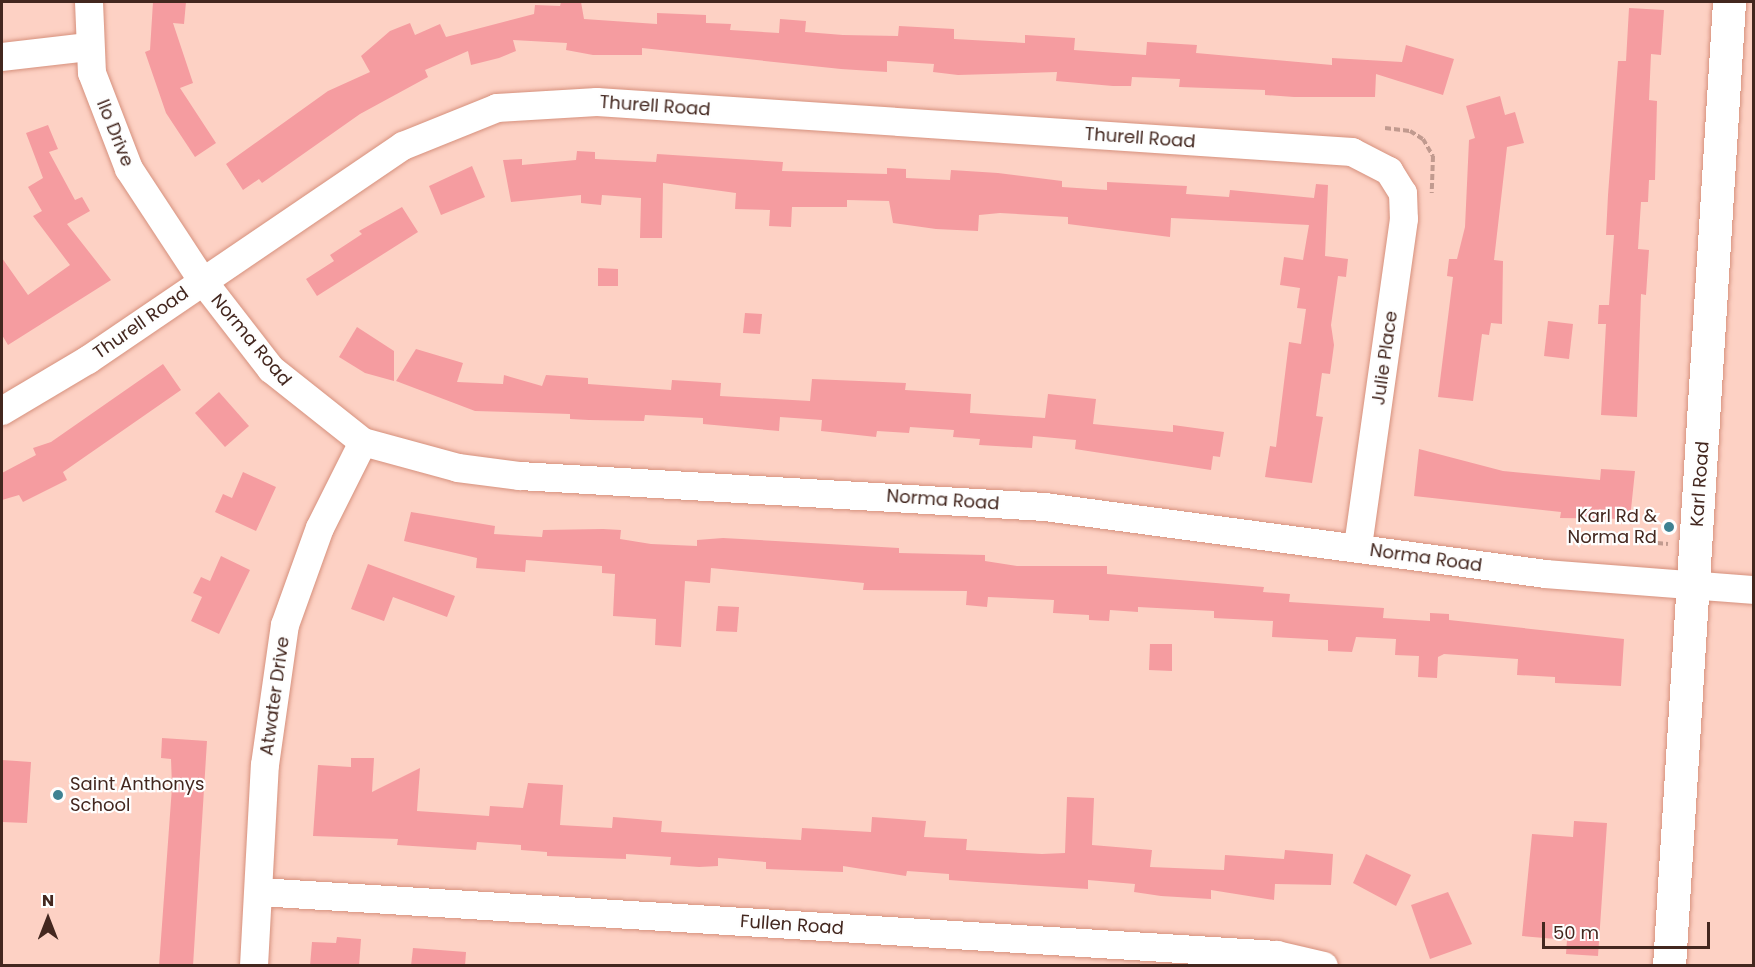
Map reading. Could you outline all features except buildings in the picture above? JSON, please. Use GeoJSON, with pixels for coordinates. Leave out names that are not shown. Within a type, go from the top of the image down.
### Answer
{"type":"FeatureCollection","features":[{"type":"Feature","properties":{"kind":"main road","name":"Karl Road"},"geometry":{"type":"LineString","coordinates":[[1669,966],[1729,2]]}},
{"type":"Feature","properties":{"kind":"street","name":"Ilo Drive"},"geometry":{"type":"LineString","coordinates":[[90,2],[89,47],[113,139],[202,280]]}},
{"type":"Feature","properties":{"kind":"street"},"geometry":{"type":"LineString","coordinates":[[2,57],[89,47]]}},
{"type":"Feature","properties":{"kind":"street","name":"Thurell Road"},"geometry":{"type":"LineString","coordinates":[[2,411],[403,146],[455,121],[544,102],[1352,152],[1389,171]]}},
{"type":"Feature","properties":{"kind":"street","name":"Julie Place"},"geometry":{"type":"LineString","coordinates":[[1358,548],[1404,219],[1403,193],[1389,171]]}},
{"type":"Feature","properties":{"kind":"street","name":"Norma Road"},"geometry":{"type":"LineString","coordinates":[[202,280],[271,369],[363,442],[458,468],[520,476],[1045,507],[1546,574],[1754,590]]}},
{"type":"Feature","properties":{"kind":"street","name":"Atwater Drive"},"geometry":{"type":"LineString","coordinates":[[254,966],[268,743],[285,625],[320,528],[363,442]]}},
{"type":"Feature","properties":{"kind":"street","name":"Fullen Road"},"geometry":{"type":"LineString","coordinates":[[259,892],[1277,955],[1324,966]]}},
{"type":"Feature","properties":{"kind":"path"},"geometry":{"type":"LineString","coordinates":[[1385,128],[1410,131],[1423,139],[1433,156],[1432,193]]}},
{"type":"Feature","properties":{"kind":"path"},"geometry":{"type":"LineString","coordinates":[[1657,543],[1672,544]]}},
{"type":"Feature","properties":{"kind":"place","name":"Karl Rd & Norma Rd"},"geometry":{"type":"Point","coordinates":[1669,527]}},
{"type":"Feature","properties":{"kind":"place","name":"Saint Anthonys School"},"geometry":{"type":"Point","coordinates":[58,795]}}]}
